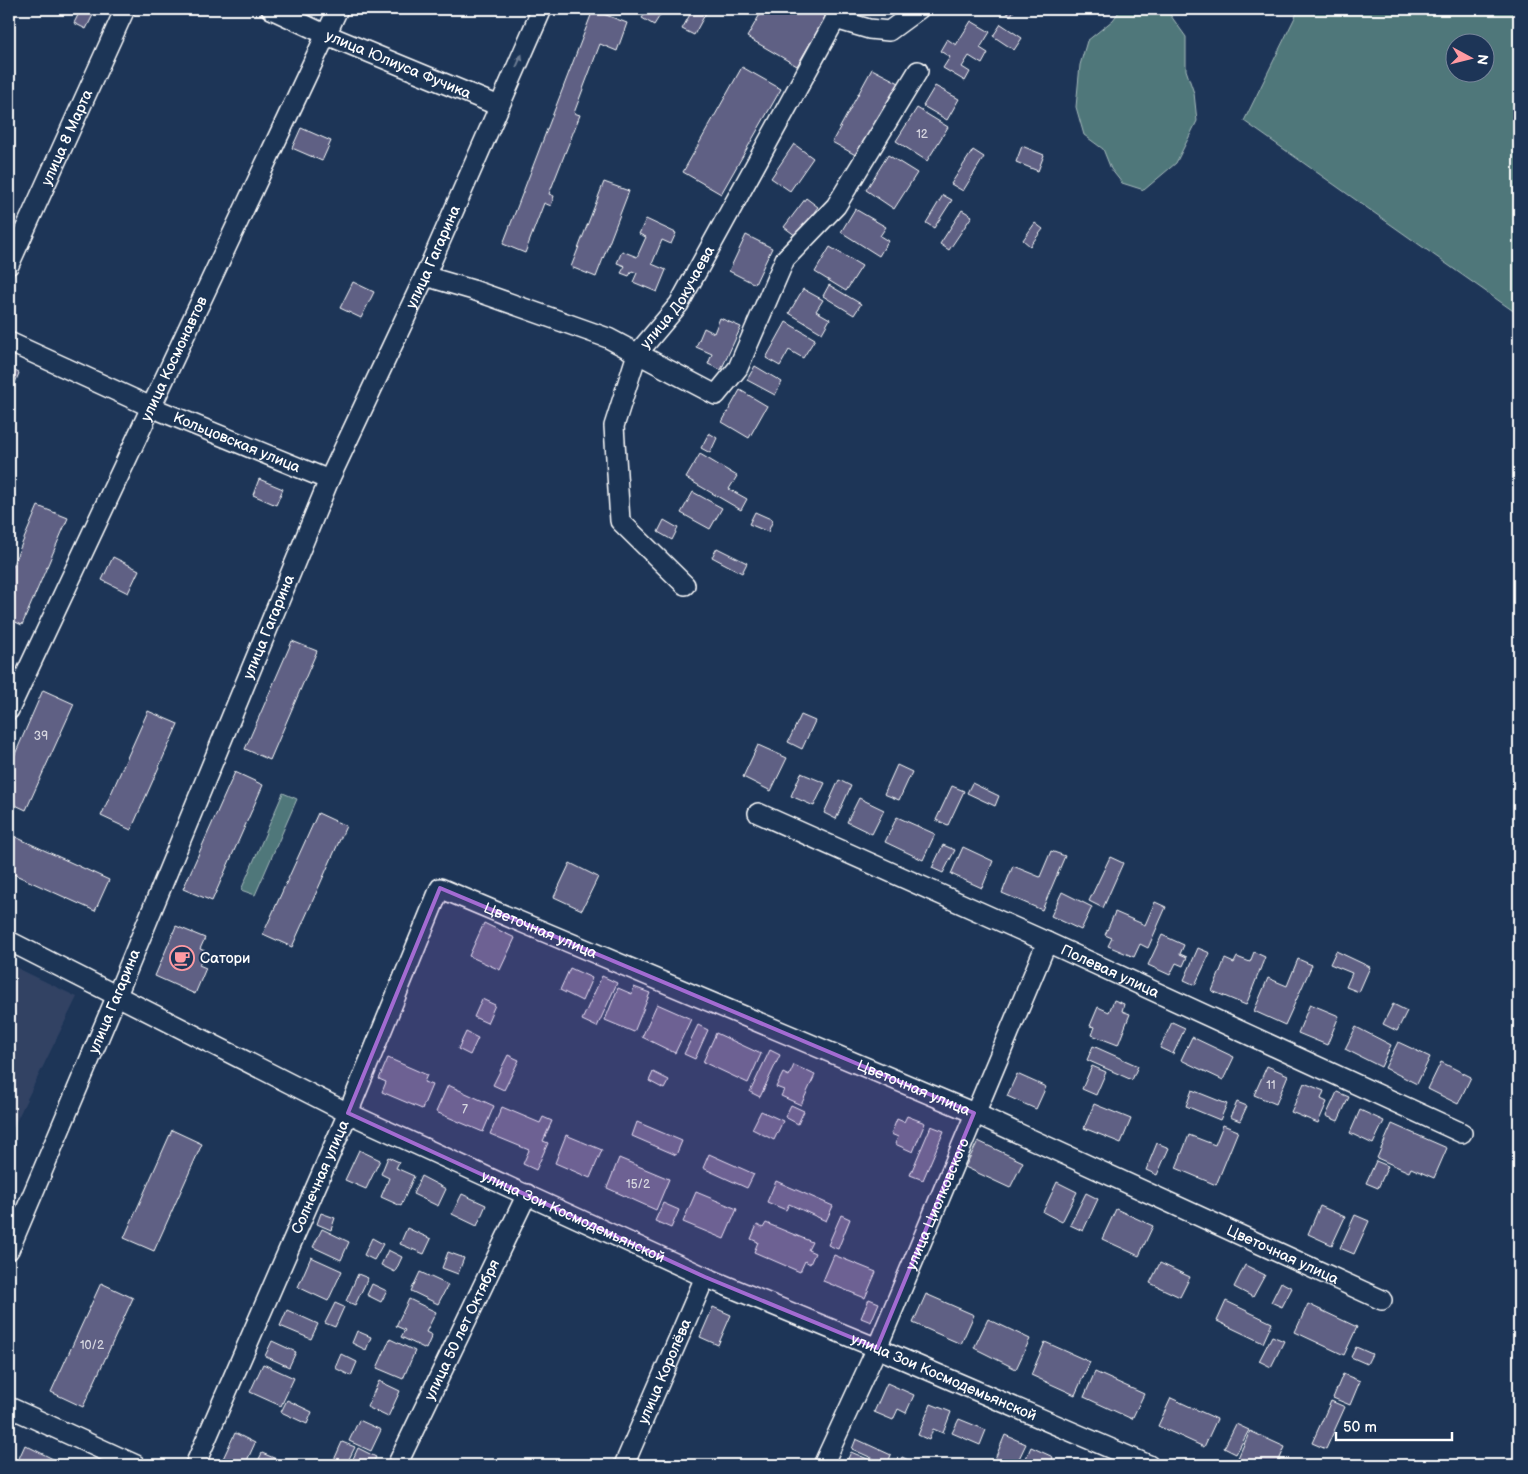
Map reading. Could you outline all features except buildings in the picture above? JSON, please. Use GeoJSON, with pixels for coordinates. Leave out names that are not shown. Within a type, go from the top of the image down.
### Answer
{"type":"FeatureCollection","features":[{"type":"Feature","properties":{"kind":"street","name":"улица 8 Марта"},"geometry":{"type":"LineString","coordinates":[[9,265],[125,9]]}},
{"type":"Feature","properties":{"kind":"street","name":"улица Юлиуса Фучика"},"geometry":{"type":"LineString","coordinates":[[271,9],[327,35],[499,106]]}},
{"type":"Feature","properties":{"kind":"street","name":"улица Космонавтов"},"geometry":{"type":"LineString","coordinates":[[9,710],[338,9]]}},
{"type":"Feature","properties":{"kind":"street","name":"улица Гагарина"},"geometry":{"type":"LineString","coordinates":[[9,1250],[117,995],[329,480],[425,276],[542,9]]}},
{"type":"Feature","properties":{"kind":"street"},"geometry":{"type":"LineString","coordinates":[[838,14],[869,29],[889,30],[919,9]]}},
{"type":"Feature","properties":{"kind":"street","name":"улица Докучаева"},"geometry":{"type":"LineString","coordinates":[[684,585],[620,521],[614,426],[637,354],[679,304],[838,14]]}},
{"type":"Feature","properties":{"kind":"street"},"geometry":{"type":"LineString","coordinates":[[425,276],[473,290],[608,338],[716,395],[738,368],[785,259],[836,206],[918,71]]}},
{"type":"Feature","properties":{"kind":"street","name":"Кольцовская улица"},"geometry":{"type":"LineString","coordinates":[[9,342],[151,407],[329,480]]}},
{"type":"Feature","properties":{"kind":"street","name":"Полевая улица"},"geometry":{"type":"LineString","coordinates":[[758,812],[1047,942],[1462,1133]]}},
{"type":"Feature","properties":{"kind":"street","name":"Солнечная улица"},"geometry":{"type":"LineString","coordinates":[[196,1465],[348,1113],[440,888]]}},
{"type":"Feature","properties":{"kind":"street","name":"Цветочная улица"},"geometry":{"type":"LineString","coordinates":[[440,888],[974,1113],[1382,1300]]}},
{"type":"Feature","properties":{"kind":"street","name":"улица Зои Космодемьянской"},"geometry":{"type":"LineString","coordinates":[[9,941],[348,1113],[705,1277],[877,1348],[1149,1465]]}},
{"type":"Feature","properties":{"kind":"street","name":"улица Циолковского"},"geometry":{"type":"LineString","coordinates":[[823,1465],[877,1348],[1047,942]]}},
{"type":"Feature","properties":{"kind":"street","name":"улица 50 лет Октября"},"geometry":{"type":"LineString","coordinates":[[397,1465],[527,1194]]}},
{"type":"Feature","properties":{"kind":"street","name":"улица Королёва"},"geometry":{"type":"LineString","coordinates":[[624,1465],[705,1277]]}},
{"type":"Feature","properties":{"kind":"street"},"geometry":{"type":"LineString","coordinates":[[9,1407],[136,1465]]}},
{"type":"Feature","properties":{"kind":"highlighted area"},"geometry":{"type":"Polygon","coordinates":[[[440,888],[974,1113],[877,1348],[705,1277],[348,1113],[440,888]]]}},
{"type":"Feature","properties":{"kind":"shaded area"},"geometry":{"type":"Polygon","coordinates":[[[9,964],[77,997],[9,1136],[9,964]]]}},
{"type":"Feature","properties":{"kind":"green space"},"geometry":{"type":"Polygon","coordinates":[[[1121,9],[1166,9],[1186,37],[1186,70],[1194,93],[1197,121],[1176,163],[1144,190],[1122,183],[1111,169],[1103,149],[1084,135],[1076,107],[1080,65],[1087,41],[1113,20],[1121,9]]]}},
{"type":"Feature","properties":{"kind":"green space"},"geometry":{"type":"Polygon","coordinates":[[[1299,9],[1519,9],[1519,315],[1244,121],[1299,9]]]}},
{"type":"Feature","properties":{"kind":"green space"},"geometry":{"type":"Polygon","coordinates":[[[283,793],[297,799],[255,895],[241,890],[283,793]]]}},
{"type":"Feature","properties":{"kind":"place","name":"Сатори"},"geometry":{"type":"Point","coordinates":[182,958]}}]}
